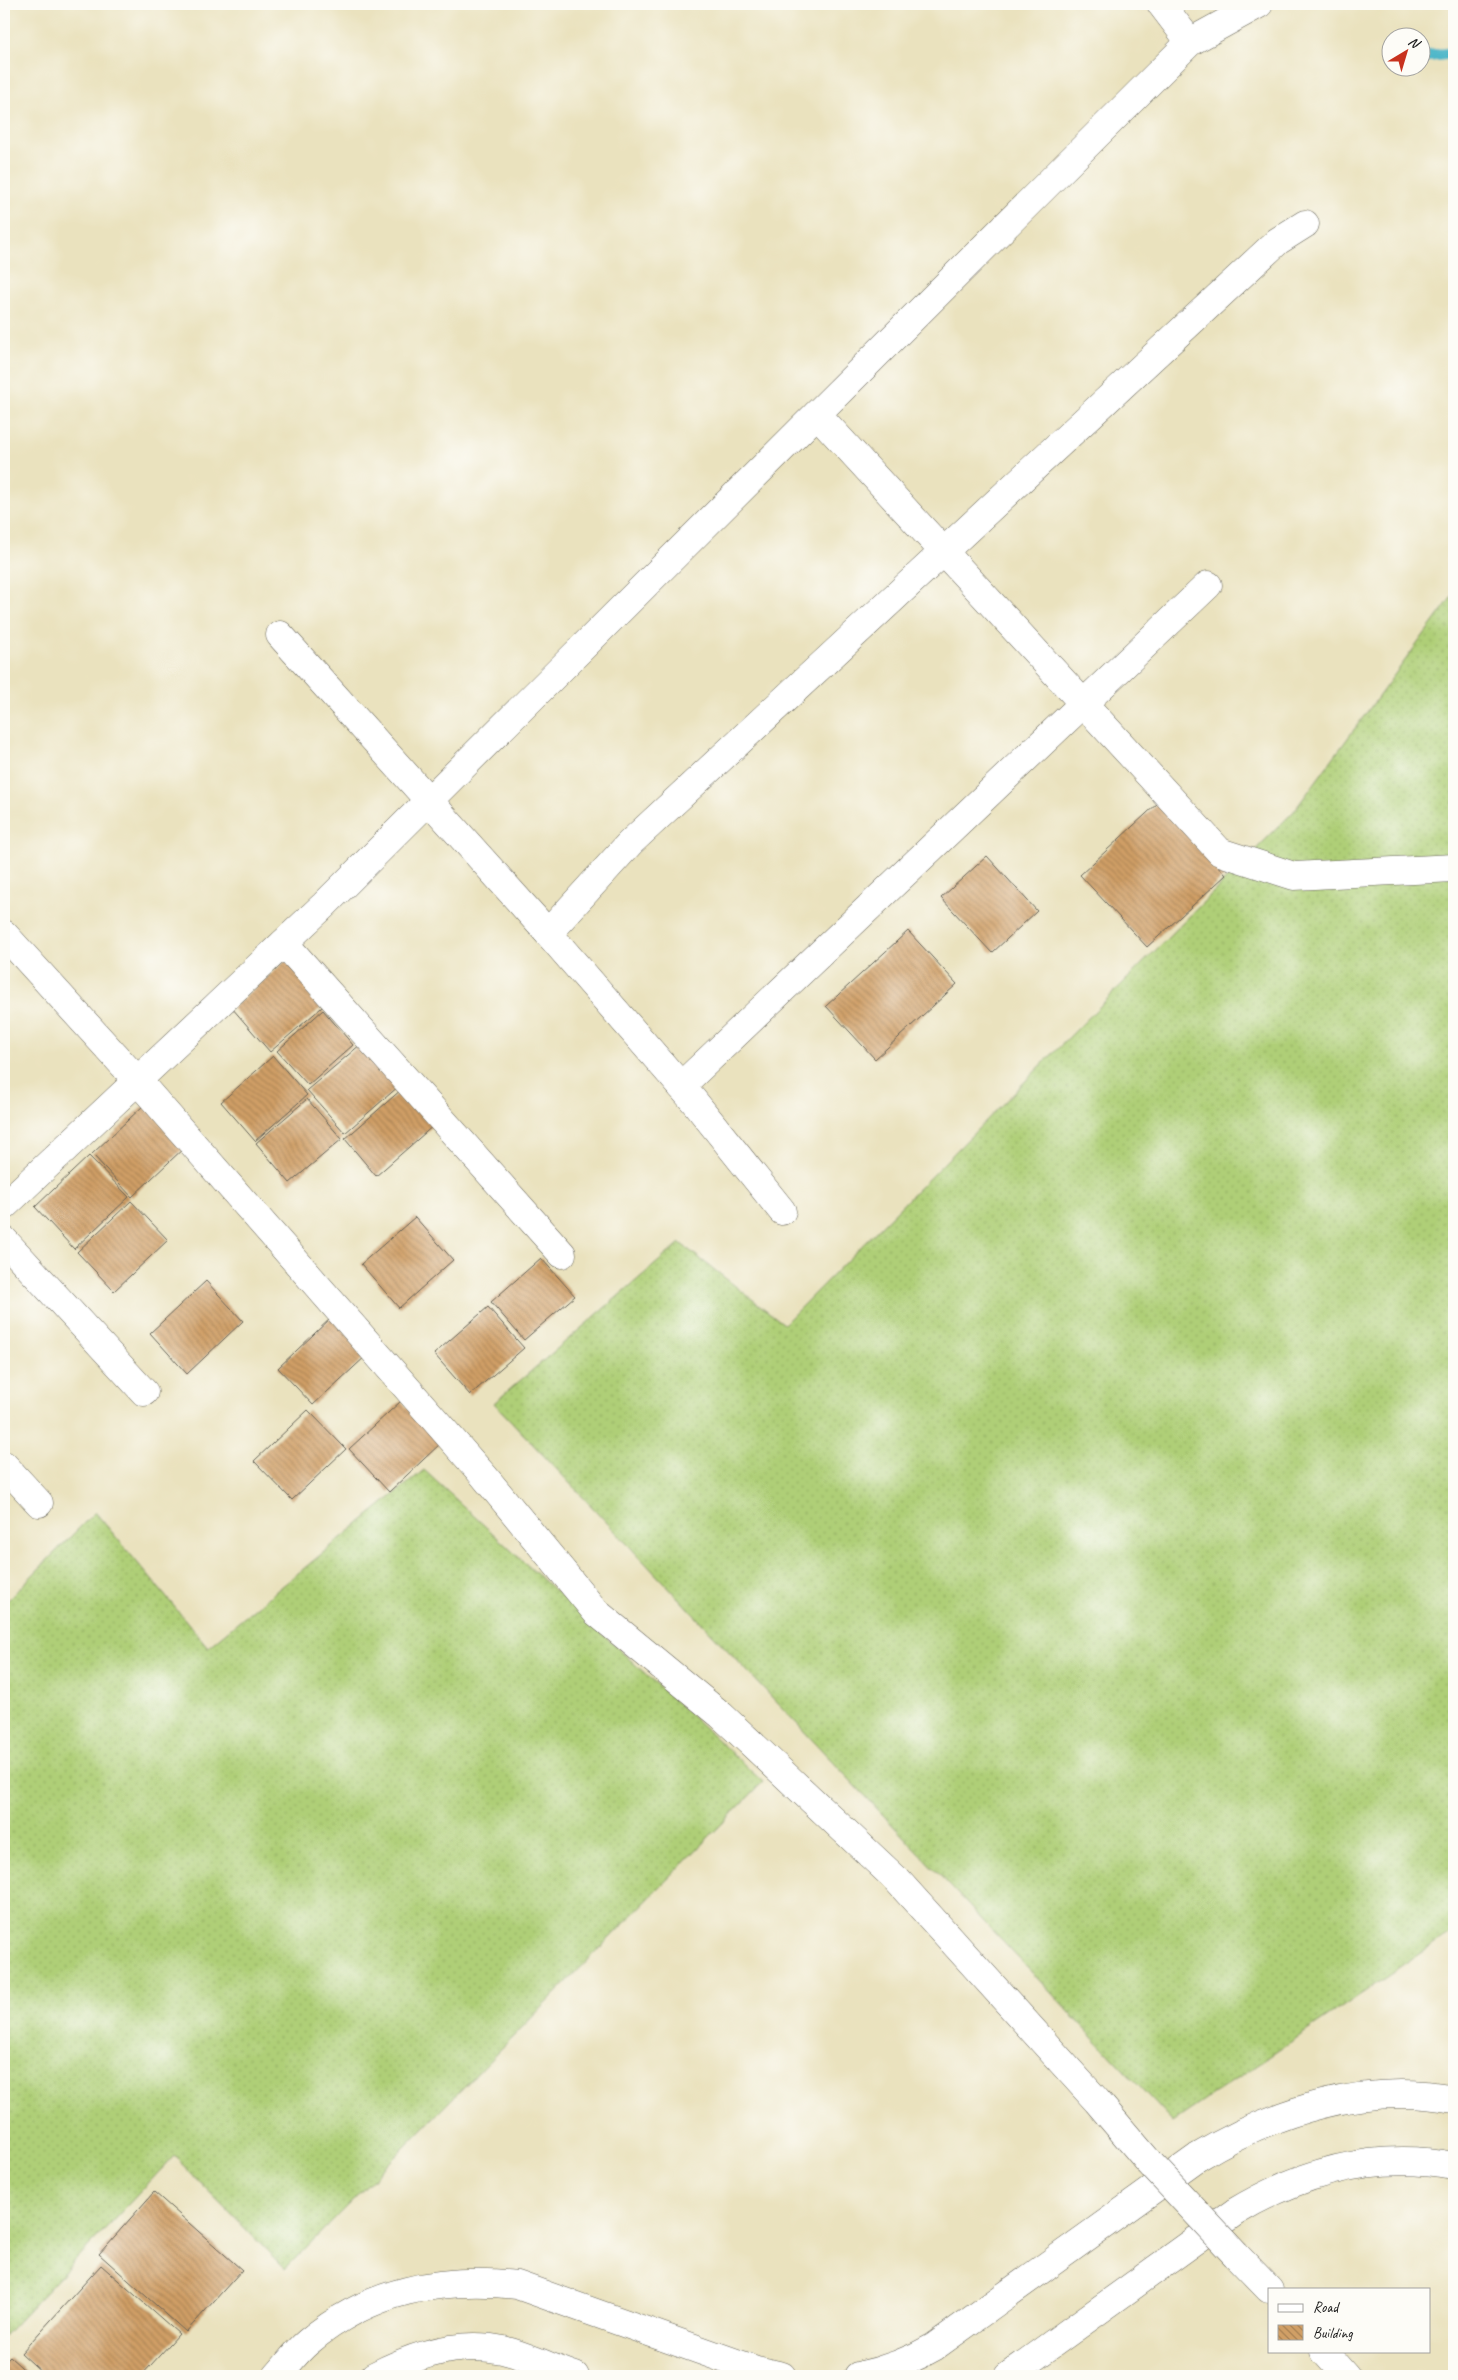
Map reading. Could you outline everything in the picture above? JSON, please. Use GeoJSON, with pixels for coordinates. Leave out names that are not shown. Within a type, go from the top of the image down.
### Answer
{"type":"FeatureCollection","features":[{"type":"Feature","properties":{"kind":"street"},"geometry":{"type":"LineString","coordinates":[[1161,4],[1190,42]]}},
{"type":"Feature","properties":{"kind":"street"},"geometry":{"type":"LineString","coordinates":[[4,1206],[284,942],[428,801],[1190,42],[1259,4]]}},
{"type":"Feature","properties":{"kind":"street"},"geometry":{"type":"LineString","coordinates":[[548,933],[630,844],[1278,241],[1305,224]]}},
{"type":"Feature","properties":{"kind":"street"},"geometry":{"type":"LineString","coordinates":[[816,414],[1220,852],[1294,876],[1454,868]]}},
{"type":"Feature","properties":{"kind":"street"},"geometry":{"type":"LineString","coordinates":[[681,1086],[1208,585]]}},
{"type":"Feature","properties":{"kind":"street"},"geometry":{"type":"LineString","coordinates":[[280,635],[548,933],[681,1086],[782,1211]]}},
{"type":"Feature","properties":{"kind":"street"},"geometry":{"type":"LineString","coordinates":[[4,934],[137,1080],[484,1476],[596,1612],[721,1715],[896,1879],[1097,2100],[1148,2161],[1268,2288]]}},
{"type":"Feature","properties":{"kind":"street"},"geometry":{"type":"LineString","coordinates":[[284,942],[562,1254]]}},
{"type":"Feature","properties":{"kind":"street"},"geometry":{"type":"LineString","coordinates":[[4,1240],[144,1392]]}},
{"type":"Feature","properties":{"kind":"street"},"geometry":{"type":"LineString","coordinates":[[4,1465],[39,1503]]}},
{"type":"Feature","properties":{"kind":"street"},"geometry":{"type":"LineString","coordinates":[[858,2376],[880,2372],[908,2361],[934,2347],[1198,2157],[1232,2136],[1268,2120],[1305,2108],[1350,2099],[1397,2095],[1454,2099]]}},
{"type":"Feature","properties":{"kind":"street"},"geometry":{"type":"LineString","coordinates":[[1008,2376],[1235,2212],[1271,2192],[1322,2172],[1360,2164],[1398,2161],[1454,2166]]}},
{"type":"Feature","properties":{"kind":"street"},"geometry":{"type":"LineString","coordinates":[[277,2376],[306,2343],[338,2320],[372,2302],[409,2290],[445,2283],[481,2282],[517,2285],[756,2370],[782,2376]]}},
{"type":"Feature","properties":{"kind":"street"},"geometry":{"type":"LineString","coordinates":[[374,2376],[399,2363],[426,2354],[452,2349],[479,2348],[503,2350],[576,2376]]}},
{"type":"Feature","properties":{"kind":"street"},"geometry":{"type":"LineString","coordinates":[[1325,2352],[1346,2376]]}},
{"type":"Feature","properties":{"kind":"green space"},"geometry":{"type":"Polygon","coordinates":[[[1454,594],[1454,1931],[1173,2122],[494,1403],[680,1243],[784,1324],[1294,811],[1454,594]]]}},
{"type":"Feature","properties":{"kind":"green space"},"geometry":{"type":"Polygon","coordinates":[[[424,1470],[763,1782],[285,2269],[174,2156],[4,2336],[4,1604],[95,1512],[208,1647],[424,1470]]]}},
{"type":"Feature","properties":{"kind":"building"},"geometry":{"type":"Polygon","coordinates":[[[1159,802],[1226,875],[1147,947],[1080,875],[1159,802]]]}},
{"type":"Feature","properties":{"kind":"building"},"geometry":{"type":"Polygon","coordinates":[[[987,856],[1037,911],[992,953],[941,898],[987,856]]]}},
{"type":"Feature","properties":{"kind":"building"},"geometry":{"type":"Polygon","coordinates":[[[908,931],[957,984],[875,1059],[826,1006],[908,931]]]}},
{"type":"Feature","properties":{"kind":"building"},"geometry":{"type":"Polygon","coordinates":[[[289,958],[328,1002],[270,1052],[232,1008],[289,958]]]}},
{"type":"Feature","properties":{"kind":"building"},"geometry":{"type":"Polygon","coordinates":[[[323,1010],[353,1045],[308,1085],[277,1051],[323,1010]]]}},
{"type":"Feature","properties":{"kind":"building"},"geometry":{"type":"Polygon","coordinates":[[[361,1044],[399,1086],[345,1133],[307,1090],[361,1044]]]}},
{"type":"Feature","properties":{"kind":"building"},"geometry":{"type":"Polygon","coordinates":[[[273,1056],[307,1095],[255,1141],[221,1102],[273,1056]]]}},
{"type":"Feature","properties":{"kind":"building"},"geometry":{"type":"Polygon","coordinates":[[[402,1089],[434,1125],[376,1176],[345,1139],[402,1089]]]}},
{"type":"Feature","properties":{"kind":"building"},"geometry":{"type":"Polygon","coordinates":[[[307,1099],[342,1139],[290,1183],[256,1143],[307,1099]]]}},
{"type":"Feature","properties":{"kind":"building"},"geometry":{"type":"Polygon","coordinates":[[[145,1104],[186,1146],[132,1197],[92,1154],[145,1104]]]}},
{"type":"Feature","properties":{"kind":"building"},"geometry":{"type":"Polygon","coordinates":[[[89,1156],[129,1197],[74,1249],[35,1207],[89,1156]]]}},
{"type":"Feature","properties":{"kind":"building"},"geometry":{"type":"Polygon","coordinates":[[[131,1201],[168,1240],[114,1291],[77,1252],[131,1201]]]}},
{"type":"Feature","properties":{"kind":"building"},"geometry":{"type":"Polygon","coordinates":[[[415,1217],[453,1260],[399,1308],[361,1264],[415,1217]]]}},
{"type":"Feature","properties":{"kind":"building"},"geometry":{"type":"Polygon","coordinates":[[[541,1258],[575,1296],[524,1340],[491,1302],[541,1258]]]}},
{"type":"Feature","properties":{"kind":"building"},"geometry":{"type":"Polygon","coordinates":[[[206,1281],[243,1321],[187,1374],[150,1333],[206,1281]]]}},
{"type":"Feature","properties":{"kind":"building"},"geometry":{"type":"Polygon","coordinates":[[[488,1307],[524,1348],[470,1395],[434,1354],[488,1307]]]}},
{"type":"Feature","properties":{"kind":"building"},"geometry":{"type":"Polygon","coordinates":[[[332,1317],[367,1355],[313,1405],[278,1368],[332,1317]]]}},
{"type":"Feature","properties":{"kind":"building"},"geometry":{"type":"Polygon","coordinates":[[[401,1401],[441,1443],[389,1492],[349,1449],[401,1401]]]}},
{"type":"Feature","properties":{"kind":"building"},"geometry":{"type":"Polygon","coordinates":[[[308,1410],[346,1449],[292,1500],[254,1461],[308,1410]]]}},
{"type":"Feature","properties":{"kind":"building"},"geometry":{"type":"Polygon","coordinates":[[[154,2192],[242,2270],[186,2332],[99,2254],[154,2192]]]}},
{"type":"Feature","properties":{"kind":"building"},"geometry":{"type":"Polygon","coordinates":[[[101,2265],[179,2334],[141,2376],[46,2376],[21,2353],[101,2265]]]}},
{"type":"Feature","properties":{"kind":"building"},"geometry":{"type":"Polygon","coordinates":[[[10,2357],[31,2376],[4,2376],[4,2363],[10,2357]]]}},
{"type":"Feature","properties":{"kind":"waterway"},"geometry":{"type":"LineString","coordinates":[[1430,56],[1454,53]]}}]}
